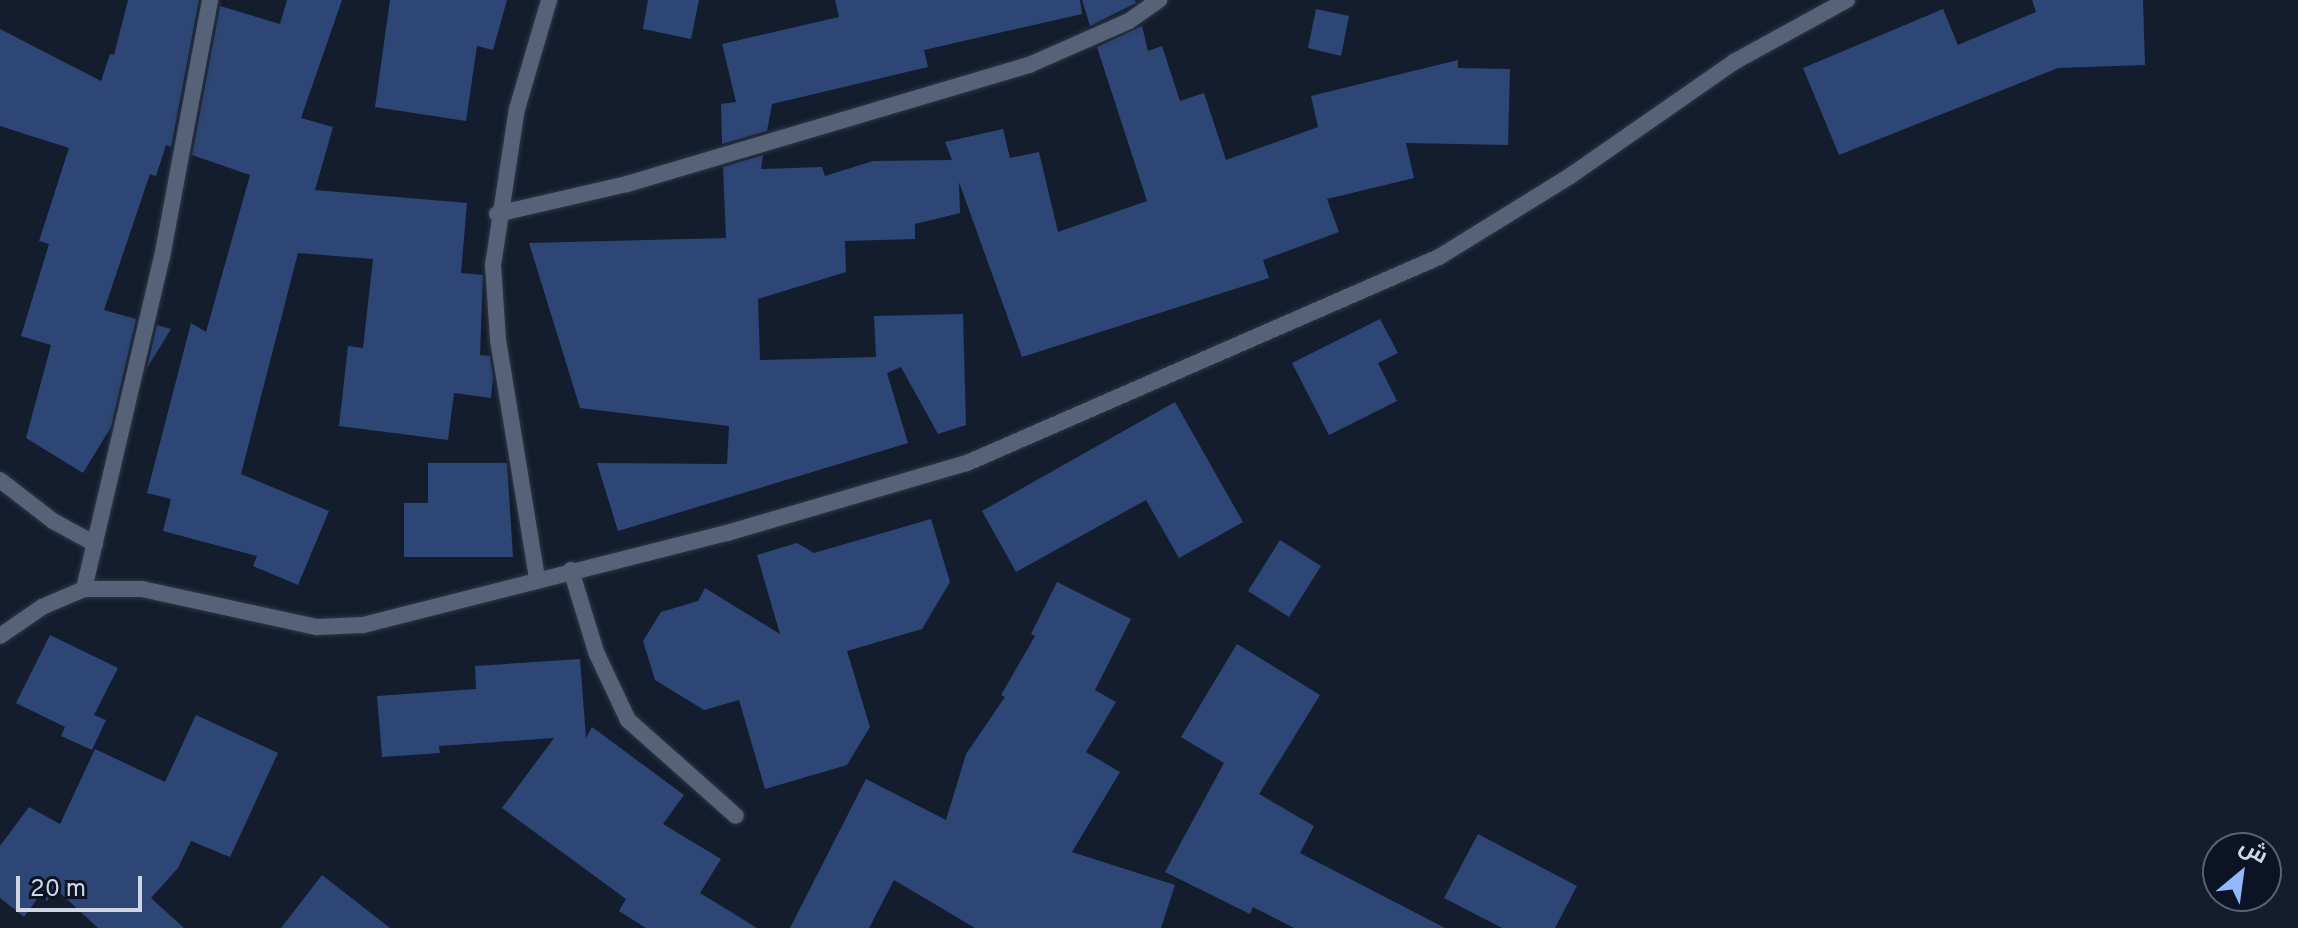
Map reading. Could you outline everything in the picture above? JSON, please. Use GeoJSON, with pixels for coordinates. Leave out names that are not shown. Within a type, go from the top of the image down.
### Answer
{"type":"FeatureCollection","features":[{"type":"Feature","properties":{"kind":"street"},"geometry":{"type":"LineString","coordinates":[[84,589],[162,257],[210,0]]}},
{"type":"Feature","properties":{"kind":"street"},"geometry":{"type":"LineString","coordinates":[[537,578],[498,340],[493,265],[497,214],[517,109],[549,0]]}},
{"type":"Feature","properties":{"kind":"street"},"geometry":{"type":"LineString","coordinates":[[497,214],[627,184],[1029,65],[1129,21],[1159,0]]}},
{"type":"Feature","properties":{"kind":"street"},"geometry":{"type":"LineString","coordinates":[[0,636],[42,607],[84,589],[142,589],[317,627],[363,625],[888,488],[967,463],[1091,413],[1439,257],[1570,176],[1734,62],[1847,0]]}},
{"type":"Feature","properties":{"kind":"street"},"geometry":{"type":"LineString","coordinates":[[0,480],[53,521],[95,544]]}},
{"type":"Feature","properties":{"kind":"street"},"geometry":{"type":"LineString","coordinates":[[571,570],[596,652],[628,720],[736,816]]}},
{"type":"Feature","properties":{"kind":"building"},"geometry":{"type":"Polygon","coordinates":[[[128,0],[199,0],[171,147],[166,145],[156,176],[150,174],[104,310],[136,319],[111,427],[83,473],[26,438],[51,345],[21,336],[49,244],[39,241],[69,148],[0,126],[0,29],[101,81],[110,54],[114,55],[128,0]]]}},
{"type":"Feature","properties":{"kind":"building"},"geometry":{"type":"Polygon","coordinates":[[[287,0],[342,0],[301,118],[333,127],[315,190],[467,203],[461,273],[483,275],[480,355],[490,356],[493,378],[491,398],[454,393],[448,440],[339,426],[348,346],[363,348],[373,259],[298,253],[241,474],[329,511],[298,585],[253,566],[257,556],[163,531],[171,499],[147,493],[191,323],[206,332],[250,175],[192,155],[220,6],[280,24],[287,0]]]}},
{"type":"Feature","properties":{"kind":"building"},"geometry":{"type":"Polygon","coordinates":[[[390,0],[507,0],[493,50],[477,46],[466,121],[375,107],[390,0]]]}},
{"type":"Feature","properties":{"kind":"building"},"geometry":{"type":"Polygon","coordinates":[[[648,0],[699,0],[691,39],[643,29],[648,0]]]}},
{"type":"Feature","properties":{"kind":"building"},"geometry":{"type":"Polygon","coordinates":[[[835,0],[1080,0],[1082,14],[924,50],[928,67],[772,104],[767,131],[722,144],[721,104],[736,102],[722,44],[839,17],[835,0]]]}},
{"type":"Feature","properties":{"kind":"building"},"geometry":{"type":"Polygon","coordinates":[[[1082,0],[1135,0],[1136,3],[1090,26],[1082,0]]]}},
{"type":"Feature","properties":{"kind":"building"},"geometry":{"type":"Polygon","coordinates":[[[2032,0],[2143,0],[2145,65],[2058,68],[1839,155],[1803,68],[1943,9],[1958,45],[2036,12],[2032,0]]]}},
{"type":"Feature","properties":{"kind":"building"},"geometry":{"type":"Polygon","coordinates":[[[1316,9],[1349,16],[1341,56],[1308,48],[1316,9]]]}},
{"type":"Feature","properties":{"kind":"building"},"geometry":{"type":"Polygon","coordinates":[[[1142,26],[1148,51],[1162,46],[1180,101],[1204,93],[1226,160],[1318,127],[1311,96],[1458,60],[1458,68],[1510,69],[1508,145],[1406,143],[1414,178],[1327,199],[1339,232],[1263,260],[1269,278],[1022,357],[959,182],[960,213],[915,224],[915,239],[845,241],[846,272],[758,299],[760,360],[876,357],[874,316],[963,314],[966,425],[938,434],[901,367],[887,373],[908,443],[618,531],[597,463],[727,464],[729,426],[580,408],[529,243],[726,238],[723,167],[763,155],[761,169],[822,167],[825,176],[873,161],[952,160],[945,142],[1003,129],[1010,158],[1039,152],[1058,232],[1147,201],[1097,47],[1142,26]]]}},
{"type":"Feature","properties":{"kind":"building"},"geometry":{"type":"Polygon","coordinates":[[[1380,319],[1398,353],[1378,363],[1397,401],[1329,435],[1292,363],[1380,319]]]}},
{"type":"Feature","properties":{"kind":"building"},"geometry":{"type":"Polygon","coordinates":[[[157,325],[171,329],[147,368],[157,325]]]}},
{"type":"Feature","properties":{"kind":"building"},"geometry":{"type":"Polygon","coordinates":[[[1175,402],[1243,522],[1179,558],[1146,500],[1016,572],[982,511],[1175,402]]]}},
{"type":"Feature","properties":{"kind":"building"},"geometry":{"type":"Polygon","coordinates":[[[428,463],[507,463],[513,557],[404,557],[404,503],[428,503],[428,463]]]}},
{"type":"Feature","properties":{"kind":"building"},"geometry":{"type":"Polygon","coordinates":[[[931,519],[950,582],[922,629],[847,651],[870,727],[847,765],[765,789],[739,700],[704,710],[655,680],[643,641],[661,612],[698,601],[705,588],[780,634],[757,555],[797,543],[814,553],[931,519]]]}},
{"type":"Feature","properties":{"kind":"building"},"geometry":{"type":"Polygon","coordinates":[[[1280,540],[1321,566],[1289,617],[1248,591],[1280,540]]]}},
{"type":"Feature","properties":{"kind":"building"},"geometry":{"type":"Polygon","coordinates":[[[1057,582],[1131,619],[1095,690],[1116,702],[1086,752],[1120,772],[1072,852],[1175,885],[1161,928],[975,928],[894,880],[869,928],[790,928],[866,779],[946,820],[966,754],[1005,697],[1001,695],[1035,636],[1031,634],[1057,582]]]}},
{"type":"Feature","properties":{"kind":"building"},"geometry":{"type":"Polygon","coordinates":[[[50,635],[118,668],[94,715],[106,720],[92,750],[61,736],[65,727],[16,703],[50,635]]]}},
{"type":"Feature","properties":{"kind":"building"},"geometry":{"type":"Polygon","coordinates":[[[1237,644],[1320,695],[1259,794],[1314,826],[1300,853],[1445,928],[1294,928],[1253,907],[1250,914],[1165,872],[1224,763],[1181,737],[1237,644]]]}},
{"type":"Feature","properties":{"kind":"building"},"geometry":{"type":"Polygon","coordinates":[[[580,659],[586,738],[592,727],[684,795],[663,824],[721,859],[700,893],[757,928],[646,928],[619,911],[626,899],[502,808],[554,738],[439,746],[440,753],[382,757],[377,696],[476,689],[475,666],[580,659]]]}},
{"type":"Feature","properties":{"kind":"building"},"geometry":{"type":"Polygon","coordinates":[[[196,715],[278,753],[230,857],[191,841],[178,868],[151,898],[184,928],[98,928],[56,889],[47,901],[40,895],[24,917],[0,898],[0,846],[29,807],[60,824],[95,749],[165,782],[196,715]]]}},
{"type":"Feature","properties":{"kind":"building"},"geometry":{"type":"Polygon","coordinates":[[[1478,834],[1577,886],[1555,928],[1502,928],[1444,898],[1478,834]]]}},
{"type":"Feature","properties":{"kind":"building"},"geometry":{"type":"Polygon","coordinates":[[[322,875],[390,928],[281,928],[322,875]]]}}]}
